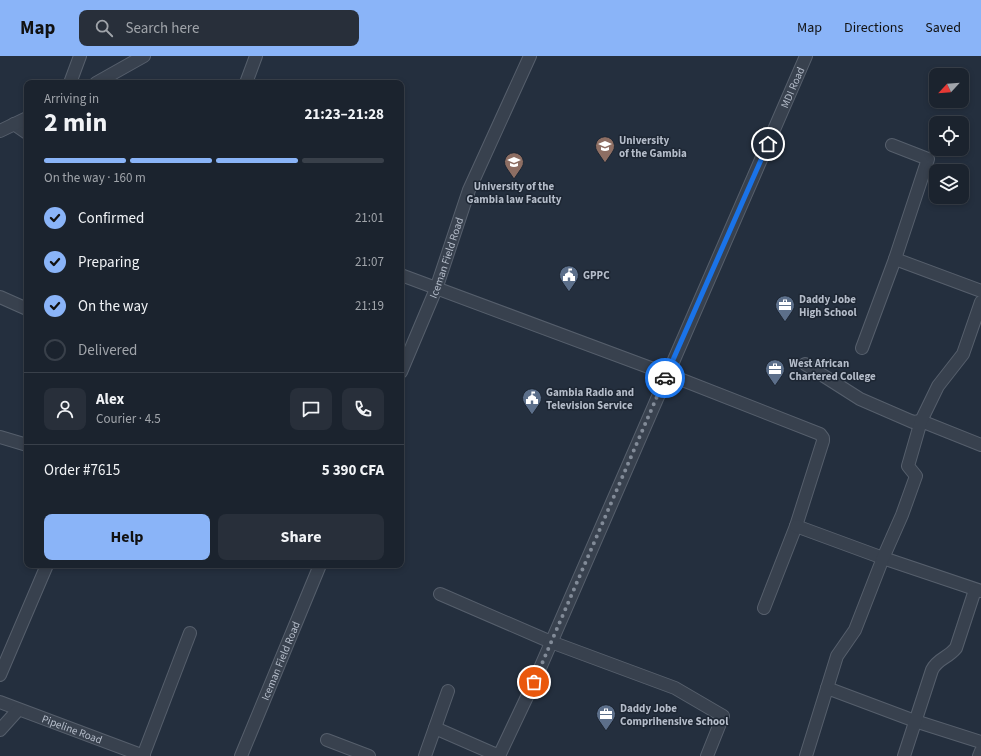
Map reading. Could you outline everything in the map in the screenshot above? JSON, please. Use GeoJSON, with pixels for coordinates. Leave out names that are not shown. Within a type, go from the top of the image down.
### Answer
{"type":"FeatureCollection","features":[{"type":"Feature","properties":{"kind":"street"},"geometry":{"type":"LineString","coordinates":[[71,80],[80,56]]}},
{"type":"Feature","properties":{"kind":"street"},"geometry":{"type":"LineString","coordinates":[[101,80],[144,56]]}},
{"type":"Feature","properties":{"kind":"street"},"geometry":{"type":"LineString","coordinates":[[247,80],[256,56]]}},
{"type":"Feature","properties":{"kind":"street","name":"Iceman Field Road"},"geometry":{"type":"LineString","coordinates":[[404,365],[436,289],[469,190],[530,56]]}},
{"type":"Feature","properties":{"kind":"street","name":"MDI Road"},"geometry":{"type":"LineString","coordinates":[[500,756],[806,56]]}},
{"type":"Feature","properties":{"kind":"street"},"geometry":{"type":"LineString","coordinates":[[0,131],[24,119]]}},
{"type":"Feature","properties":{"kind":"street"},"geometry":{"type":"LineString","coordinates":[[14,124],[24,131]]}},
{"type":"Feature","properties":{"kind":"street"},"geometry":{"type":"LineString","coordinates":[[862,348],[895,259],[928,159],[892,145]]}},
{"type":"Feature","properties":{"kind":"street"},"geometry":{"type":"LineString","coordinates":[[895,259],[981,291]]}},
{"type":"Feature","properties":{"kind":"street"},"geometry":{"type":"LineString","coordinates":[[404,276],[667,374],[820,434],[823,441],[796,526],[764,608]]}},
{"type":"Feature","properties":{"kind":"street"},"geometry":{"type":"LineString","coordinates":[[0,297],[24,308]]}},
{"type":"Feature","properties":{"kind":"street"},"geometry":{"type":"LineString","coordinates":[[806,756],[837,656],[855,630],[883,558],[902,515],[916,476],[908,466],[921,421],[938,386],[963,354],[981,302]]}},
{"type":"Feature","properties":{"kind":"street"},"geometry":{"type":"LineString","coordinates":[[805,364],[860,399],[913,422],[921,421],[981,444]]}},
{"type":"Feature","properties":{"kind":"street"},"geometry":{"type":"LineString","coordinates":[[0,437],[24,444]]}},
{"type":"Feature","properties":{"kind":"street"},"geometry":{"type":"LineString","coordinates":[[796,526],[883,558],[978,590],[956,648],[950,655],[935,663],[904,756]]}},
{"type":"Feature","properties":{"kind":"street"},"geometry":{"type":"LineString","coordinates":[[0,675],[46,568]]}},
{"type":"Feature","properties":{"kind":"street","name":"Iceman Field Road"},"geometry":{"type":"LineString","coordinates":[[240,756],[319,568]]}},
{"type":"Feature","properties":{"kind":"street"},"geometry":{"type":"LineString","coordinates":[[440,594],[551,642],[675,688],[723,716],[707,756]]}},
{"type":"Feature","properties":{"kind":"street"},"geometry":{"type":"LineString","coordinates":[[144,756],[190,633]]}},
{"type":"Feature","properties":{"kind":"street"},"geometry":{"type":"LineString","coordinates":[[827,688],[915,721],[981,742]]}},
{"type":"Feature","properties":{"kind":"street"},"geometry":{"type":"LineString","coordinates":[[425,756],[448,690]]}},
{"type":"Feature","properties":{"kind":"street","name":"Pipeline Road"},"geometry":{"type":"LineString","coordinates":[[0,702],[144,756]]}},
{"type":"Feature","properties":{"kind":"street"},"geometry":{"type":"LineString","coordinates":[[0,730],[18,710]]}},
{"type":"Feature","properties":{"kind":"street"},"geometry":{"type":"LineString","coordinates":[[435,728],[500,756]]}},
{"type":"Feature","properties":{"kind":"street"},"geometry":{"type":"LineString","coordinates":[[328,740],[369,756]]}},
{"type":"Feature","properties":{"kind":"street"},"geometry":{"type":"LineString","coordinates":[[979,756],[981,751]]}},
{"type":"Feature","properties":{"kind":"way so far"},"geometry":{"type":"LineString","coordinates":[[534,682],[665,378]]}},
{"type":"Feature","properties":{"kind":"place","name":"University of the Gambia"},"geometry":{"type":"Point","coordinates":[605,163]}},
{"type":"Feature","properties":{"kind":"place","name":"University of the Gambia law Faculty"},"geometry":{"type":"Point","coordinates":[514,179]}},
{"type":"Feature","properties":{"kind":"place","name":"GPPC"},"geometry":{"type":"Point","coordinates":[569,292]}},
{"type":"Feature","properties":{"kind":"place","name":"Daddy Jobe High School"},"geometry":{"type":"Point","coordinates":[785,322]}},
{"type":"Feature","properties":{"kind":"place","name":"West African Chartered College"},"geometry":{"type":"Point","coordinates":[775,386]}},
{"type":"Feature","properties":{"kind":"place","name":"Gambia Radio and Television Service"},"geometry":{"type":"Point","coordinates":[532,415]}},
{"type":"Feature","properties":{"kind":"place","name":"Daddy Jobe Comprihensive School"},"geometry":{"type":"Point","coordinates":[606,731]}},
{"type":"Feature","properties":{"kind":"route"},"geometry":{"type":"LineString","coordinates":[[665,378],[768,144]]}}]}
